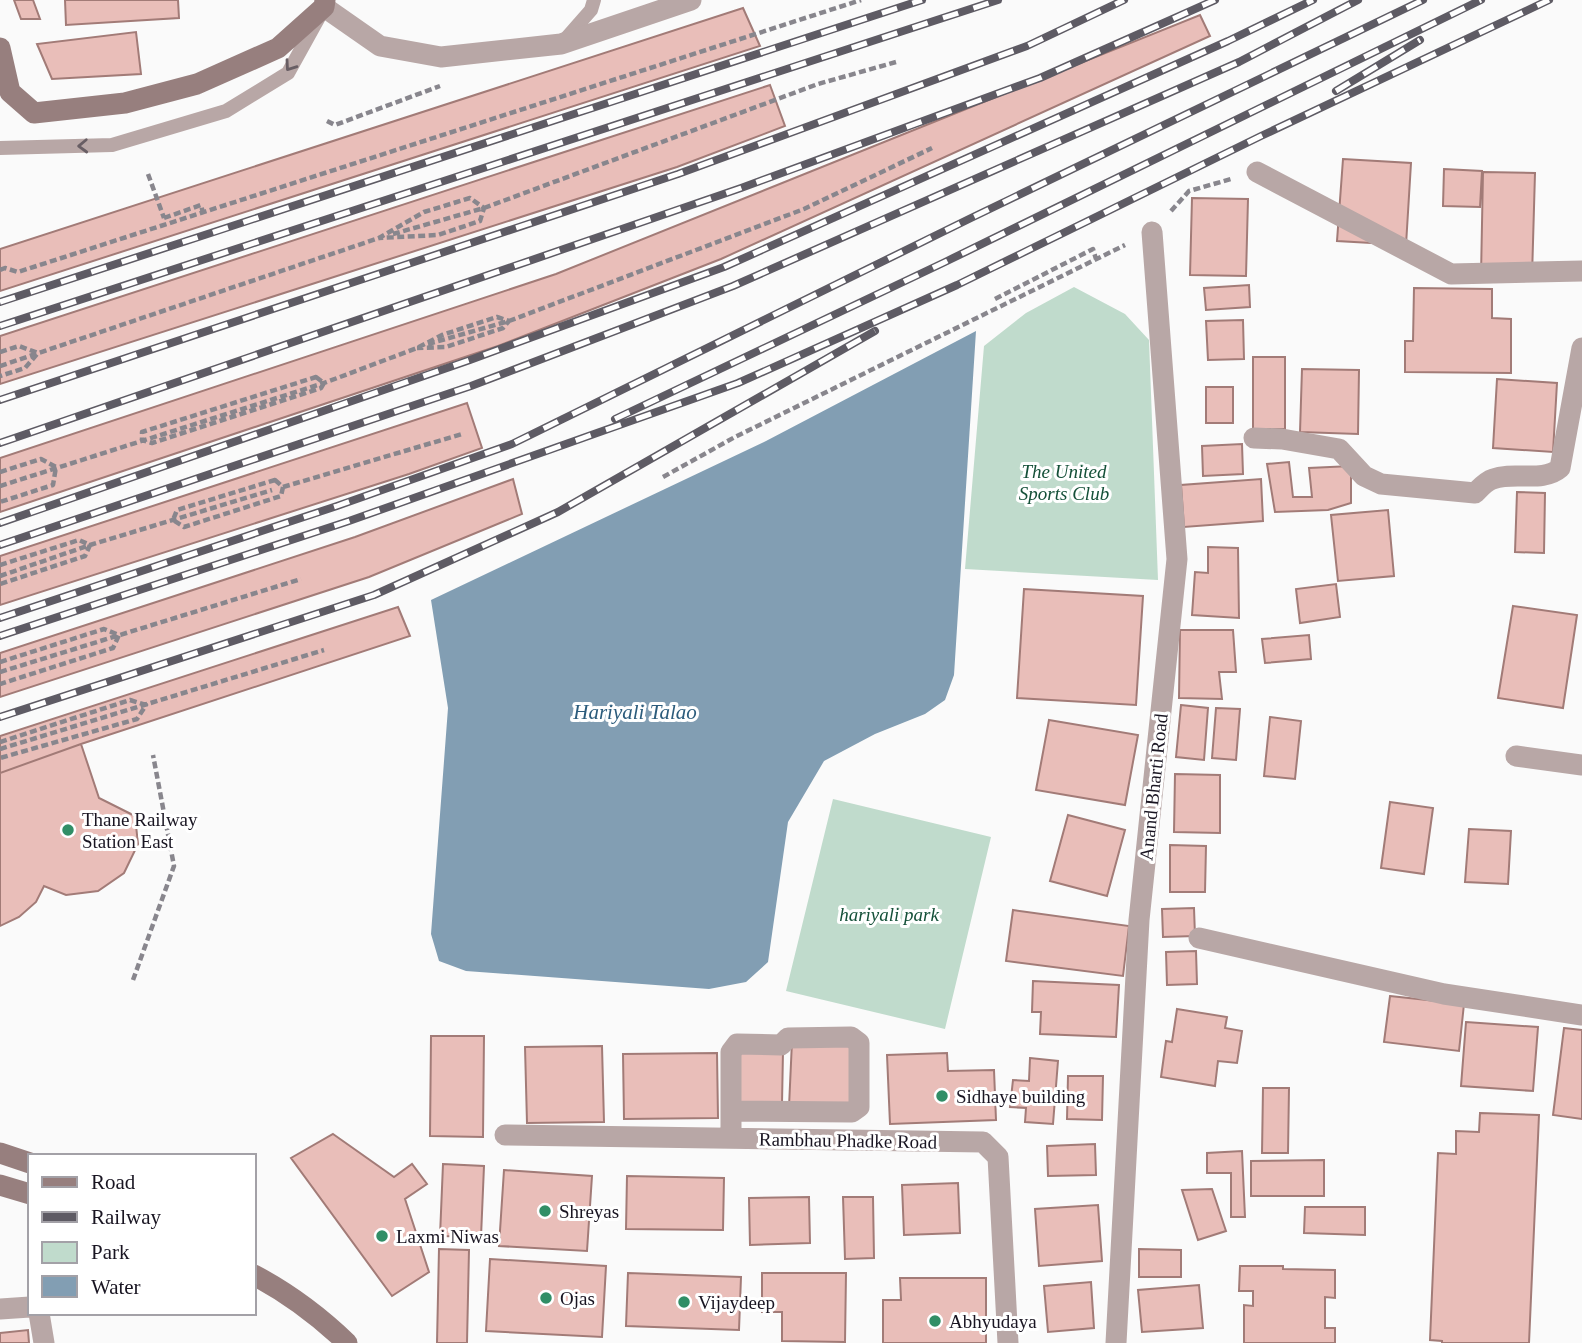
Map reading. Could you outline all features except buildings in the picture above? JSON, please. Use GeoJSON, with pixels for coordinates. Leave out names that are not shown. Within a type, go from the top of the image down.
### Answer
{"type":"FeatureCollection","features":[{"type":"Feature","properties":{"kind":"street"},"geometry":{"type":"LineString","coordinates":[[0,48],[10,93],[34,113],[125,103],[197,84],[278,48],[325,4],[380,46],[441,57],[561,44],[691,0]]}},
{"type":"Feature","properties":{"kind":"street"},"geometry":{"type":"LineString","coordinates":[[1257,172],[1451,274],[1582,271]]}},
{"type":"Feature","properties":{"kind":"street","name":"Anand Bharti Road"},"geometry":{"type":"LineString","coordinates":[[1116,1343],[1139,920],[1177,559],[1152,232]]}},
{"type":"Feature","properties":{"kind":"street"},"geometry":{"type":"LineString","coordinates":[[1254,438],[1282,439],[1339,449],[1364,476],[1381,484],[1475,493],[1490,479],[1509,475],[1552,475],[1560,468],[1582,348]]}},
{"type":"Feature","properties":{"kind":"street"},"geometry":{"type":"LineString","coordinates":[[1516,756],[1582,765]]}},
{"type":"Feature","properties":{"kind":"street"},"geometry":{"type":"LineString","coordinates":[[1199,939],[1444,994],[1582,1015]]}},
{"type":"Feature","properties":{"kind":"street"},"geometry":{"type":"LineString","coordinates":[[731,1111],[852,1112],[859,1107],[859,1043],[851,1037],[800,1037],[788,1038],[781,1045],[737,1044],[732,1052],[731,1111],[731,1138]]}},
{"type":"Feature","properties":{"kind":"street"},"geometry":{"type":"LineString","coordinates":[[800,1112],[800,1139]]}},
{"type":"Feature","properties":{"kind":"street","name":"Rambhau Phadke Road"},"geometry":{"type":"LineString","coordinates":[[505,1135],[983,1142],[998,1157],[1008,1343]]}},
{"type":"Feature","properties":{"kind":"street"},"geometry":{"type":"LineString","coordinates":[[0,1153],[28,1162]]}},
{"type":"Feature","properties":{"kind":"street"},"geometry":{"type":"LineString","coordinates":[[0,1185],[28,1193]]}},
{"type":"Feature","properties":{"kind":"street"},"geometry":{"type":"LineString","coordinates":[[256,1276],[308,1310],[347,1343]]}},
{"type":"Feature","properties":{"kind":"street"},"geometry":{"type":"LineString","coordinates":[[0,1308],[28,1307]]}},
{"type":"Feature","properties":{"kind":"street"},"geometry":{"type":"LineString","coordinates":[[39,1315],[44,1343]]}},
{"type":"Feature","properties":{"kind":"lane"},"geometry":{"type":"LineString","coordinates":[[561,44],[591,10],[594,0]]}},
{"type":"Feature","properties":{"kind":"lane"},"geometry":{"type":"LineString","coordinates":[[0,148],[112,145],[226,111],[288,73],[325,4]]}},
{"type":"Feature","properties":{"kind":"path"},"geometry":{"type":"LineString","coordinates":[[1,270],[18,272],[202,210],[861,0]]}},
{"type":"Feature","properties":{"kind":"path"},"geometry":{"type":"LineString","coordinates":[[393,234],[484,208],[818,84],[896,62]]}},
{"type":"Feature","properties":{"kind":"path"},"geometry":{"type":"LineString","coordinates":[[327,121],[335,125],[355,120],[442,85]]}},
{"type":"Feature","properties":{"kind":"path"},"geometry":{"type":"LineString","coordinates":[[428,345],[509,321],[804,209],[932,148]]}},
{"type":"Feature","properties":{"kind":"path"},"geometry":{"type":"LineString","coordinates":[[663,477],[735,437],[1152,232],[1189,191],[1257,172]]}},
{"type":"Feature","properties":{"kind":"path"},"geometry":{"type":"LineString","coordinates":[[148,174],[164,218],[201,205],[202,210]]}},
{"type":"Feature","properties":{"kind":"path"},"geometry":{"type":"LineString","coordinates":[[0,366],[379,238],[424,212],[470,198],[484,208]]}},
{"type":"Feature","properties":{"kind":"path"},"geometry":{"type":"LineString","coordinates":[[379,238],[438,235],[480,221],[484,208]]}},
{"type":"Feature","properties":{"kind":"path"},"geometry":{"type":"LineString","coordinates":[[995,299],[1093,248],[1096,260]]}},
{"type":"Feature","properties":{"kind":"path"},"geometry":{"type":"LineString","coordinates":[[0,486],[324,383],[417,348],[442,335],[497,317],[509,321]]}},
{"type":"Feature","properties":{"kind":"path"},"geometry":{"type":"LineString","coordinates":[[417,348],[446,347],[503,328],[509,321]]}},
{"type":"Feature","properties":{"kind":"path"},"geometry":{"type":"LineString","coordinates":[[0,352],[19,346],[38,353]]}},
{"type":"Feature","properties":{"kind":"path"},"geometry":{"type":"LineString","coordinates":[[0,376],[25,368],[38,353]]}},
{"type":"Feature","properties":{"kind":"path"},"geometry":{"type":"LineString","coordinates":[[283,487],[462,434]]}},
{"type":"Feature","properties":{"kind":"path"},"geometry":{"type":"LineString","coordinates":[[0,472],[41,459],[56,467]]}},
{"type":"Feature","properties":{"kind":"path"},"geometry":{"type":"LineString","coordinates":[[0,502],[53,485],[56,467]]}},
{"type":"Feature","properties":{"kind":"path"},"geometry":{"type":"LineString","coordinates":[[173,520],[177,510],[275,480],[283,487]]}},
{"type":"Feature","properties":{"kind":"path"},"geometry":{"type":"LineString","coordinates":[[173,520],[184,527],[281,496],[283,487]]}},
{"type":"Feature","properties":{"kind":"path"},"geometry":{"type":"LineString","coordinates":[[0,576],[90,545],[272,490]]}},
{"type":"Feature","properties":{"kind":"path"},"geometry":{"type":"LineString","coordinates":[[0,565],[79,540],[90,545]]}},
{"type":"Feature","properties":{"kind":"path"},"geometry":{"type":"LineString","coordinates":[[0,584],[85,555],[90,545]]}},
{"type":"Feature","properties":{"kind":"path"},"geometry":{"type":"LineString","coordinates":[[0,672],[301,579]]}},
{"type":"Feature","properties":{"kind":"path"},"geometry":{"type":"LineString","coordinates":[[0,662],[104,629],[119,635]]}},
{"type":"Feature","properties":{"kind":"path"},"geometry":{"type":"LineString","coordinates":[[0,684],[113,648],[119,635]]}},
{"type":"Feature","properties":{"kind":"path"},"geometry":{"type":"LineString","coordinates":[[0,749],[324,650]]}},
{"type":"Feature","properties":{"kind":"path"},"geometry":{"type":"LineString","coordinates":[[0,742],[130,700],[146,705]]}},
{"type":"Feature","properties":{"kind":"path"},"geometry":{"type":"LineString","coordinates":[[0,758],[137,719],[146,705]]}},
{"type":"Feature","properties":{"kind":"path"},"geometry":{"type":"LineString","coordinates":[[133,980],[174,866],[153,755]]}},
{"type":"Feature","properties":{"kind":"green space","name":"The United Sports Club"},"geometry":{"type":"Polygon","coordinates":[[[1074,287],[1125,314],[1149,340],[1158,580],[965,569],[984,346],[1026,313],[1074,287]]]}},
{"type":"Feature","properties":{"kind":"green space","name":"hariyali park"},"geometry":{"type":"Polygon","coordinates":[[[833,799],[991,837],[945,1029],[786,991],[833,799]]]}},
{"type":"Feature","properties":{"kind":"water","name":"Hariyali Talao"},"geometry":{"type":"Polygon","coordinates":[[[976,331],[954,675],[945,700],[925,714],[875,734],[824,761],[788,822],[768,962],[746,982],[709,989],[466,971],[439,961],[431,934],[448,708],[431,600],[766,441],[976,331]]]}},
{"type":"Feature","properties":{"kind":"railway"},"geometry":{"type":"LineString","coordinates":[[0,302],[922,0]]}},
{"type":"Feature","properties":{"kind":"railway"},"geometry":{"type":"LineString","coordinates":[[0,326],[998,0]]}},
{"type":"Feature","properties":{"kind":"railway"},"geometry":{"type":"LineString","coordinates":[[0,400],[678,174],[1027,46],[1124,0]]}},
{"type":"Feature","properties":{"kind":"railway"},"geometry":{"type":"LineString","coordinates":[[0,443],[741,188],[1040,78],[1215,0]]}},
{"type":"Feature","properties":{"kind":"railway"},"geometry":{"type":"LineString","coordinates":[[0,523],[470,360],[724,267],[1228,41],[1313,0]]}},
{"type":"Feature","properties":{"kind":"railway"},"geometry":{"type":"LineString","coordinates":[[0,545],[471,386],[733,286],[1239,62],[1358,0]]}},
{"type":"Feature","properties":{"kind":"railway"},"geometry":{"type":"LineString","coordinates":[[0,618],[337,506],[512,444],[1423,0]]}},
{"type":"Feature","properties":{"kind":"railway"},"geometry":{"type":"LineString","coordinates":[[615,419],[945,262],[1481,0]]}},
{"type":"Feature","properties":{"kind":"railway"},"geometry":{"type":"LineString","coordinates":[[0,636],[349,521],[738,383],[957,285],[1261,136],[1549,0]]}},
{"type":"Feature","properties":{"kind":"railway"},"geometry":{"type":"LineString","coordinates":[[1336,91],[1420,40]]}},
{"type":"Feature","properties":{"kind":"railway"},"geometry":{"type":"LineString","coordinates":[[0,717],[374,595],[558,512],[875,331]]}},
{"type":"Feature","properties":{"kind":"place","name":"Thane Railway Station East"},"geometry":{"type":"Point","coordinates":[68,830]}},
{"type":"Feature","properties":{"kind":"place","name":"Sidhaye building"},"geometry":{"type":"Point","coordinates":[942,1096]}},
{"type":"Feature","properties":{"kind":"place","name":"Shreyas"},"geometry":{"type":"Point","coordinates":[545,1211]}},
{"type":"Feature","properties":{"kind":"place","name":"Laxmi Niwas"},"geometry":{"type":"Point","coordinates":[382,1236]}},
{"type":"Feature","properties":{"kind":"place","name":"Ojas"},"geometry":{"type":"Point","coordinates":[546,1298]}},
{"type":"Feature","properties":{"kind":"place","name":"Vijaydeep"},"geometry":{"type":"Point","coordinates":[684,1302]}},
{"type":"Feature","properties":{"kind":"place","name":"Abhyudaya"},"geometry":{"type":"Point","coordinates":[935,1321]}}]}
